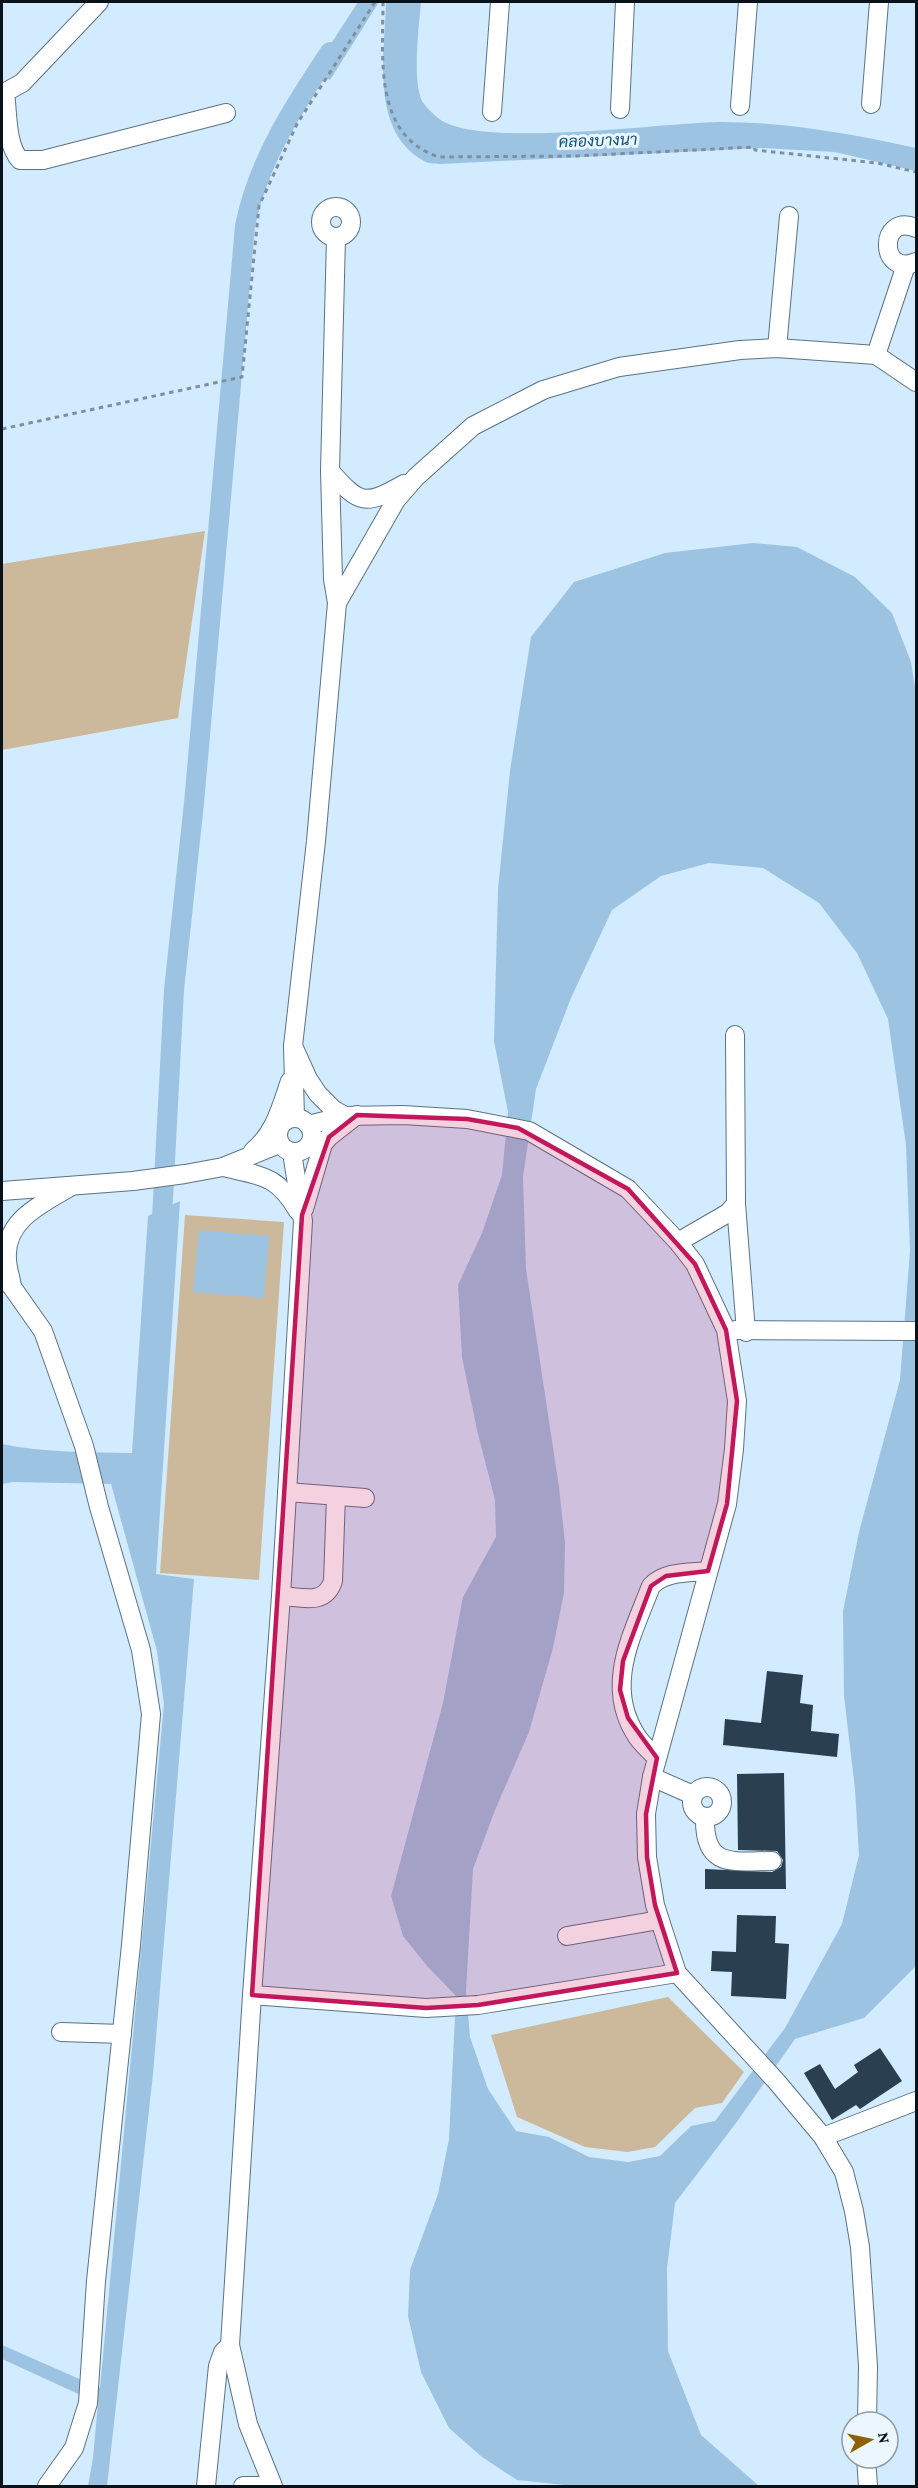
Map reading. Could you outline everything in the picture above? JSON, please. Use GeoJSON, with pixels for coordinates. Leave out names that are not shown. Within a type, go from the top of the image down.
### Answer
{"type":"FeatureCollection","features":[{"type":"Feature","properties":{"kind":"street"},"geometry":{"type":"LineString","coordinates":[[99,2],[22,83],[3,94],[12,144],[20,160],[43,160],[226,113]]}},
{"type":"Feature","properties":{"kind":"street"},"geometry":{"type":"LineString","coordinates":[[492,112],[500,2]]}},
{"type":"Feature","properties":{"kind":"street"},"geometry":{"type":"LineString","coordinates":[[620,109],[626,2]]}},
{"type":"Feature","properties":{"kind":"street"},"geometry":{"type":"LineString","coordinates":[[740,105],[748,2]]}},
{"type":"Feature","properties":{"kind":"street"},"geometry":{"type":"LineString","coordinates":[[871,104],[879,2]]}},
{"type":"Feature","properties":{"kind":"street"},"geometry":{"type":"LineString","coordinates":[[777,348],[789,216]]}},
{"type":"Feature","properties":{"kind":"street"},"geometry":{"type":"LineString","coordinates":[[876,355],[911,264],[892,259],[888,252],[889,237],[900,227],[907,225],[916,228]]}},
{"type":"Feature","properties":{"kind":"street"},"geometry":{"type":"LineString","coordinates":[[2,1191],[133,1181],[185,1174],[286,1148],[301,1152],[308,1147],[312,1132],[302,1122],[294,1070],[293,1046],[316,841],[337,603],[333,579],[330,471],[336,238]]}},
{"type":"Feature","properties":{"kind":"street"},"geometry":{"type":"LineString","coordinates":[[337,603],[396,500],[416,477],[473,426],[543,390],[619,367],[777,348],[876,355],[916,382]]}},
{"type":"Feature","properties":{"kind":"street"},"geometry":{"type":"LineString","coordinates":[[330,471],[346,489],[365,500],[379,498],[416,477]]}},
{"type":"Feature","properties":{"kind":"street"},"geometry":{"type":"LineString","coordinates":[[735,1035],[736,1204],[746,1332]]}},
{"type":"Feature","properties":{"kind":"street"},"geometry":{"type":"LineString","coordinates":[[293,1046],[308,1079],[318,1094],[334,1110],[351,1116]]}},
{"type":"Feature","properties":{"kind":"street"},"geometry":{"type":"LineString","coordinates":[[229,1164],[267,1139],[273,1129],[294,1070]]}},
{"type":"Feature","properties":{"kind":"street"},"geometry":{"type":"LineString","coordinates":[[273,2487],[248,2424],[230,2345],[252,1995],[281,1596],[303,1218],[323,1144],[351,1116]]}},
{"type":"Feature","properties":{"kind":"street"},"geometry":{"type":"LineString","coordinates":[[303,1218],[286,1148],[278,1131],[288,1119],[302,1122],[351,1116],[467,1119],[518,1128],[537,1136],[628,1190],[678,1242],[695,1264],[726,1330],[737,1401],[734,1449],[726,1504],[652,1777],[646,1814],[647,1857],[658,1920],[677,1973],[777,2082],[823,2137],[844,2172],[860,2247],[868,2366],[867,2410]]}},
{"type":"Feature","properties":{"kind":"street"},"geometry":{"type":"LineString","coordinates":[[229,1164],[275,1182],[287,1193],[303,1218]]}},
{"type":"Feature","properties":{"kind":"street"},"geometry":{"type":"LineString","coordinates":[[47,2487],[74,2448],[88,2403],[96,2281],[152,1714],[141,1650],[99,1507],[84,1446],[43,1331],[7,1282],[7,1258],[11,1234],[25,1214],[75,1185]]}},
{"type":"Feature","properties":{"kind":"street"},"geometry":{"type":"LineString","coordinates":[[678,1242],[728,1213],[736,1204]]}},
{"type":"Feature","properties":{"kind":"street"},"geometry":{"type":"LineString","coordinates":[[726,1330],[909,1332]]}},
{"type":"Feature","properties":{"kind":"street"},"geometry":{"type":"LineString","coordinates":[[287,1492],[365,1498]]}},
{"type":"Feature","properties":{"kind":"street"},"geometry":{"type":"LineString","coordinates":[[281,1596],[314,1598],[323,1597],[329,1592],[333,1581],[336,1496]]}},
{"type":"Feature","properties":{"kind":"street"},"geometry":{"type":"LineString","coordinates":[[657,1758],[638,1739],[628,1719],[620,1690],[623,1661],[651,1586],[666,1576],[708,1571]]}},
{"type":"Feature","properties":{"kind":"street"},"geometry":{"type":"LineString","coordinates":[[652,1777],[693,1795]]}},
{"type":"Feature","properties":{"kind":"street"},"geometry":{"type":"LineString","coordinates":[[702,1787],[710,1787],[717,1790],[722,1797],[723,1805],[713,1817],[705,1818],[692,1808],[693,1795],[702,1787]]}},
{"type":"Feature","properties":{"kind":"street"},"geometry":{"type":"LineString","coordinates":[[705,1818],[706,1843],[711,1851],[723,1859],[772,1861]]}},
{"type":"Feature","properties":{"kind":"street"},"geometry":{"type":"LineString","coordinates":[[567,1936],[658,1920]]}},
{"type":"Feature","properties":{"kind":"street"},"geometry":{"type":"LineString","coordinates":[[252,1995],[426,2008],[478,2005],[677,1973]]}},
{"type":"Feature","properties":{"kind":"street"},"geometry":{"type":"LineString","coordinates":[[61,2032],[122,2034]]}},
{"type":"Feature","properties":{"kind":"street"},"geometry":{"type":"LineString","coordinates":[[823,2137],[916,2101]]}},
{"type":"Feature","properties":{"kind":"street"},"geometry":{"type":"LineString","coordinates":[[206,2487],[218,2366],[223,2352],[230,2345]]}},
{"type":"Feature","properties":{"kind":"street"},"geometry":{"type":"LineString","coordinates":[[867,2470],[868,2487]]}},
{"type":"Feature","properties":{"kind":"street"},"geometry":{"type":"LineString","coordinates":[[243,2487],[262,2487]]}},
{"type":"Feature","properties":{"kind":"path"},"geometry":{"type":"LineString","coordinates":[[2,429],[242,377],[259,206],[297,124],[375,2]]}},
{"type":"Feature","properties":{"kind":"path"},"geometry":{"type":"LineString","coordinates":[[383,2],[384,82],[389,106],[397,125],[409,142],[432,155],[439,157],[575,156],[754,147],[754,150],[877,163],[916,172]]}},
{"type":"Feature","properties":{"kind":"highlighted area"},"geometry":{"type":"Polygon","coordinates":[[[357,1115],[467,1119],[518,1128],[628,1189],[695,1264],[726,1330],[737,1401],[727,1504],[708,1571],[666,1576],[651,1586],[623,1661],[620,1690],[628,1718],[657,1758],[646,1814],[647,1857],[655,1905],[677,1973],[478,2005],[426,2008],[252,1995],[302,1215],[329,1137],[357,1115]]]}},
{"type":"Feature","properties":{"kind":"shaded area"},"geometry":{"type":"Polygon","coordinates":[[[205,531],[178,718],[2,750],[2,564],[205,531]]]}},
{"type":"Feature","properties":{"kind":"shaded area"},"geometry":{"type":"Polygon","coordinates":[[[185,1215],[284,1222],[259,1580],[160,1573],[185,1215]]]}},
{"type":"Feature","properties":{"kind":"shaded area"},"geometry":{"type":"Polygon","coordinates":[[[668,1997],[744,2072],[722,2103],[695,2108],[655,2147],[628,2152],[585,2147],[517,2117],[491,2035],[668,1997]]]}},
{"type":"Feature","properties":{"kind":"water"},"geometry":{"type":"Polygon","coordinates":[[[358,2],[379,2],[330,80],[314,70],[358,2]]]}},
{"type":"Feature","properties":{"kind":"water","name":"คลองบางนา"},"geometry":{"type":"Polygon","coordinates":[[[386,2],[421,2],[417,53],[419,92],[423,103],[438,118],[459,127],[491,132],[530,133],[695,123],[771,124],[844,134],[916,148],[916,171],[835,152],[761,148],[447,164],[427,163],[407,148],[395,131],[388,111],[383,66],[386,2]]]}},
{"type":"Feature","properties":{"kind":"water"},"geometry":{"type":"Polygon","coordinates":[[[753,543],[797,547],[855,577],[892,613],[911,662],[916,694],[916,1966],[864,2018],[795,2039],[736,2123],[675,2203],[667,2268],[668,2351],[701,2435],[759,2486],[574,2486],[517,2480],[482,2457],[449,2428],[421,2372],[408,2316],[410,2270],[438,2194],[449,2139],[456,1996],[427,1966],[403,1936],[391,1896],[443,1703],[463,1597],[496,1537],[495,1500],[462,1357],[458,1285],[482,1233],[502,1175],[508,1112],[494,1041],[498,889],[510,771],[531,637],[574,582],[665,553],[753,543]],[[709,863],[661,876],[612,910],[571,998],[536,1089],[523,1177],[526,1269],[559,1487],[565,1543],[564,1593],[553,1648],[529,1732],[495,1810],[473,1869],[466,1991],[470,2037],[488,2089],[516,2131],[549,2137],[589,2157],[628,2162],[660,2156],[691,2126],[715,2121],[785,2028],[842,1924],[859,1855],[855,1789],[844,1696],[843,1611],[859,1532],[900,1380],[910,1251],[906,1145],[888,1019],[857,953],[819,903],[763,868],[709,863]]]}},
{"type":"Feature","properties":{"kind":"water"},"geometry":{"type":"Polygon","coordinates":[[[180,1201],[156,1574],[194,1579],[153,2074],[107,2486],[88,2486],[98,2403],[2,2359],[2,2345],[100,2388],[164,1704],[157,1651],[111,1484],[13,1482],[2,1484],[2,1444],[50,1451],[132,1453],[148,1216],[180,1201]]]}},
{"type":"Feature","properties":{"kind":"water"},"geometry":{"type":"Polygon","coordinates":[[[199,1230],[269,1236],[264,1298],[193,1292],[199,1230]]]}},
{"type":"Feature","properties":{"kind":"building"},"geometry":{"type":"Polygon","coordinates":[[[767,1671],[803,1675],[800,1703],[813,1705],[811,1731],[839,1734],[837,1757],[723,1745],[725,1719],[761,1723],[767,1671]]]}},
{"type":"Feature","properties":{"kind":"building"},"geometry":{"type":"Polygon","coordinates":[[[784,1773],[786,1889],[705,1889],[705,1869],[772,1872],[781,1867],[783,1860],[777,1851],[738,1850],[737,1774],[784,1773]]]}},
{"type":"Feature","properties":{"kind":"building"},"geometry":{"type":"Polygon","coordinates":[[[737,1915],[776,1916],[775,1943],[789,1944],[786,1999],[731,1996],[732,1972],[711,1971],[712,1951],[736,1952],[737,1915]]]}},
{"type":"Feature","properties":{"kind":"building"},"geometry":{"type":"Polygon","coordinates":[[[880,2048],[902,2081],[860,2109],[856,2105],[832,2120],[804,2073],[820,2064],[835,2089],[858,2072],[854,2065],[880,2048]]]}},
{"type":"Feature","properties":{"kind":"waterway"},"geometry":{"type":"LineString","coordinates":[[162,1218],[174,990],[194,803],[245,226],[251,202],[268,157],[303,93],[330,52]]}}]}
